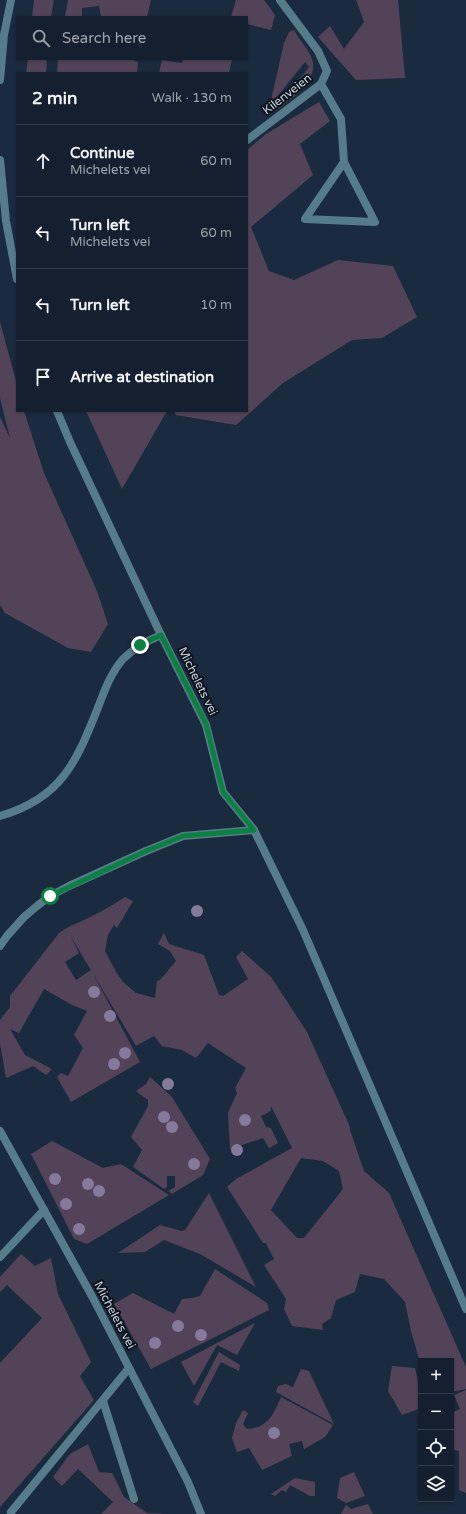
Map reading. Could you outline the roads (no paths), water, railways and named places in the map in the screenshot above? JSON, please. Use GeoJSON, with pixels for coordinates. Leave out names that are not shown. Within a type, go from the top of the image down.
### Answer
{"type":"FeatureCollection","features":[{"type":"Feature","properties":{"kind":"street"},"geometry":{"type":"LineString","coordinates":[[0,80],[4,35],[11,0]]}},
{"type":"Feature","properties":{"kind":"street","name":"Kilenveien"},"geometry":{"type":"LineString","coordinates":[[248,139],[321,84],[327,71],[318,51],[280,0]]}},
{"type":"Feature","properties":{"kind":"street"},"geometry":{"type":"LineString","coordinates":[[321,84],[341,119],[344,162],[375,222],[305,219],[344,162]]}},
{"type":"Feature","properties":{"kind":"street"},"geometry":{"type":"LineString","coordinates":[[0,160],[3,222],[16,275]]}},
{"type":"Feature","properties":{"kind":"street","name":"Michelets vei"},"geometry":{"type":"LineString","coordinates":[[57,412],[70,442],[161,635],[206,724],[223,792],[254,830],[303,930],[466,1309]]}},
{"type":"Feature","properties":{"kind":"street"},"geometry":{"type":"LineString","coordinates":[[0,816],[14,812],[30,804],[43,796],[62,780],[82,748],[113,672],[123,660],[140,645],[161,635]]}},
{"type":"Feature","properties":{"kind":"street"},"geometry":{"type":"LineString","coordinates":[[0,946],[24,917],[50,896],[69,886],[183,836],[254,830]]}},
{"type":"Feature","properties":{"kind":"street","name":"Michelets vei"},"geometry":{"type":"LineString","coordinates":[[0,1131],[93,1298],[188,1482],[201,1514]]}},
{"type":"Feature","properties":{"kind":"street"},"geometry":{"type":"LineString","coordinates":[[0,1258],[44,1210]]}},
{"type":"Feature","properties":{"kind":"street"},"geometry":{"type":"LineString","coordinates":[[11,1512],[129,1368]]}},
{"type":"Feature","properties":{"kind":"street"},"geometry":{"type":"LineString","coordinates":[[103,1401],[134,1499]]}}]}
